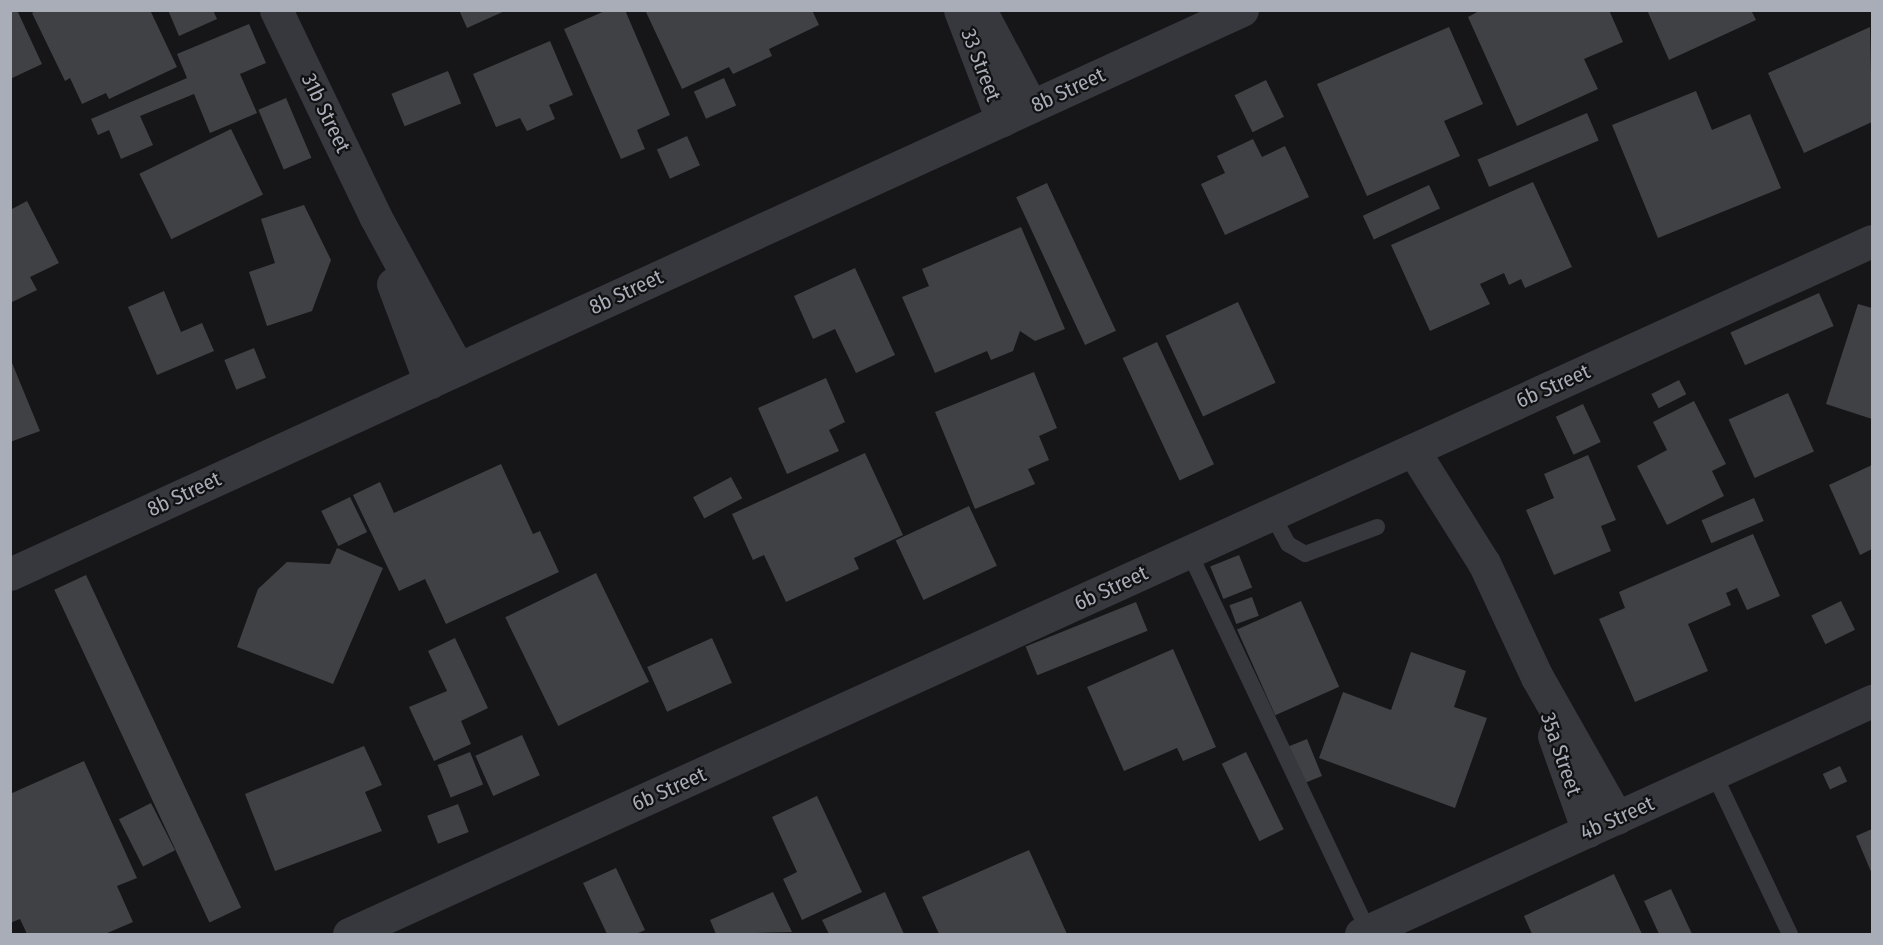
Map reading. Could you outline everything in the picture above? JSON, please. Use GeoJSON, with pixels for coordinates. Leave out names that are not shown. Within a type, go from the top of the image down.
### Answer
{"type":"FeatureCollection","features":[{"type":"Feature","properties":{"kind":"street","name":"31b Street"},"geometry":{"type":"LineString","coordinates":[[276,10],[375,216],[387,265],[444,375]]}},
{"type":"Feature","properties":{"kind":"street","name":"33 Street"},"geometry":{"type":"LineString","coordinates":[[960,10],[1002,120]]}},
{"type":"Feature","properties":{"kind":"street","name":"33 Street"},"geometry":{"type":"LineString","coordinates":[[980,10],[1032,106]]}},
{"type":"Feature","properties":{"kind":"street","name":"8b Street"},"geometry":{"type":"LineString","coordinates":[[10,574],[1242,10]]}},
{"type":"Feature","properties":{"kind":"street","name":"6b Street"},"geometry":{"type":"LineString","coordinates":[[349,934],[1872,241]]}},
{"type":"Feature","properties":{"kind":"street","name":"35a Street"},"geometry":{"type":"LineString","coordinates":[[1426,444],[1537,677],[1602,824]]}},
{"type":"Feature","properties":{"kind":"street","name":"4b Street"},"geometry":{"type":"LineString","coordinates":[[1364,933],[1872,701]]}},
{"type":"Feature","properties":{"kind":"lane"},"geometry":{"type":"LineString","coordinates":[[1272,514],[1288,544],[1305,554],[1377,527]]}},
{"type":"Feature","properties":{"kind":"lane"},"geometry":{"type":"LineString","coordinates":[[1189,552],[1364,933]]}},
{"type":"Feature","properties":{"kind":"lane"},"geometry":{"type":"LineString","coordinates":[[1714,774],[1790,934]]}},
{"type":"Feature","properties":{"kind":"building"},"geometry":{"type":"Polygon","coordinates":[[[10,10],[17,10],[42,64],[10,79],[10,10]]]}},
{"type":"Feature","properties":{"kind":"building"},"geometry":{"type":"Polygon","coordinates":[[[37,10],[150,10],[177,67],[109,99],[106,93],[82,104],[70,78],[65,81],[32,13],[37,10]]]}},
{"type":"Feature","properties":{"kind":"building"},"geometry":{"type":"Polygon","coordinates":[[[168,10],[213,10],[217,19],[179,36],[168,10]]]}},
{"type":"Feature","properties":{"kind":"building"},"geometry":{"type":"Polygon","coordinates":[[[459,10],[507,10],[467,28],[459,10]]]}},
{"type":"Feature","properties":{"kind":"building"},"geometry":{"type":"Polygon","coordinates":[[[607,10],[625,10],[670,115],[637,130],[645,149],[621,159],[564,29],[607,10]]]}},
{"type":"Feature","properties":{"kind":"building"},"geometry":{"type":"Polygon","coordinates":[[[812,10],[819,25],[769,49],[772,56],[733,74],[729,67],[682,89],[646,12],[812,10]]]}},
{"type":"Feature","properties":{"kind":"building"},"geometry":{"type":"Polygon","coordinates":[[[1481,10],[1609,10],[1623,42],[1584,59],[1598,89],[1517,126],[1468,17],[1481,10]]]}},
{"type":"Feature","properties":{"kind":"building"},"geometry":{"type":"Polygon","coordinates":[[[1647,10],[1751,10],[1756,20],[1669,60],[1647,10]]]}},
{"type":"Feature","properties":{"kind":"building"},"geometry":{"type":"Polygon","coordinates":[[[249,24],[266,63],[240,74],[257,113],[210,133],[194,94],[140,116],[153,145],[121,159],[109,130],[98,135],[91,119],[187,78],[177,54],[249,24]]]}},
{"type":"Feature","properties":{"kind":"building"},"geometry":{"type":"Polygon","coordinates":[[[1449,27],[1483,104],[1444,121],[1460,156],[1367,196],[1317,84],[1449,27]]]}},
{"type":"Feature","properties":{"kind":"building"},"geometry":{"type":"Polygon","coordinates":[[[1870,27],[1872,122],[1804,153],[1768,73],[1870,27]]]}},
{"type":"Feature","properties":{"kind":"building"},"geometry":{"type":"Polygon","coordinates":[[[550,41],[573,95],[549,105],[555,119],[527,131],[520,118],[496,127],[473,74],[550,41]]]}},
{"type":"Feature","properties":{"kind":"building"},"geometry":{"type":"Polygon","coordinates":[[[448,71],[461,103],[405,126],[391,94],[448,71]]]}},
{"type":"Feature","properties":{"kind":"building"},"geometry":{"type":"Polygon","coordinates":[[[724,78],[736,105],[706,119],[694,91],[724,78]]]}},
{"type":"Feature","properties":{"kind":"building"},"geometry":{"type":"Polygon","coordinates":[[[1266,80],[1284,117],[1253,132],[1235,95],[1266,80]]]}},
{"type":"Feature","properties":{"kind":"building"},"geometry":{"type":"Polygon","coordinates":[[[1696,91],[1712,130],[1750,114],[1781,188],[1658,238],[1612,125],[1696,91]]]}},
{"type":"Feature","properties":{"kind":"building"},"geometry":{"type":"Polygon","coordinates":[[[286,98],[311,158],[284,170],[258,110],[286,98]]]}},
{"type":"Feature","properties":{"kind":"building"},"geometry":{"type":"Polygon","coordinates":[[[1587,113],[1599,141],[1489,187],[1477,159],[1587,113]]]}},
{"type":"Feature","properties":{"kind":"building"},"geometry":{"type":"Polygon","coordinates":[[[231,129],[263,195],[171,239],[139,174],[231,129]]]}},
{"type":"Feature","properties":{"kind":"building"},"geometry":{"type":"Polygon","coordinates":[[[687,136],[700,165],[670,179],[657,149],[687,136]]]}},
{"type":"Feature","properties":{"kind":"building"},"geometry":{"type":"Polygon","coordinates":[[[1253,139],[1262,157],[1285,146],[1309,197],[1225,235],[1201,184],[1225,173],[1217,156],[1253,139]]]}},
{"type":"Feature","properties":{"kind":"building"},"geometry":{"type":"Polygon","coordinates":[[[1533,182],[1572,267],[1525,288],[1521,279],[1509,285],[1504,273],[1480,284],[1490,304],[1430,331],[1391,245],[1533,182]]]}},
{"type":"Feature","properties":{"kind":"building"},"geometry":{"type":"Polygon","coordinates":[[[1047,183],[1116,331],[1085,345],[1016,197],[1047,183]]]}},
{"type":"Feature","properties":{"kind":"building"},"geometry":{"type":"Polygon","coordinates":[[[1429,185],[1440,209],[1374,239],[1363,216],[1429,185]]]}},
{"type":"Feature","properties":{"kind":"building"},"geometry":{"type":"Polygon","coordinates":[[[27,201],[59,263],[30,277],[37,290],[10,303],[10,210],[27,201]]]}},
{"type":"Feature","properties":{"kind":"building"},"geometry":{"type":"Polygon","coordinates":[[[304,205],[331,260],[312,311],[267,326],[249,272],[275,263],[261,219],[304,205]]]}},
{"type":"Feature","properties":{"kind":"building"},"geometry":{"type":"Polygon","coordinates":[[[1021,227],[1065,329],[1035,341],[1020,331],[1013,351],[991,360],[987,351],[935,373],[902,297],[929,286],[922,269],[1021,227]]]}},
{"type":"Feature","properties":{"kind":"building"},"geometry":{"type":"Polygon","coordinates":[[[855,268],[895,355],[856,373],[835,329],[813,339],[794,296],[855,268]]]}},
{"type":"Feature","properties":{"kind":"building"},"geometry":{"type":"Polygon","coordinates":[[[164,291],[181,332],[202,323],[214,351],[157,375],[128,307],[164,291]]]}},
{"type":"Feature","properties":{"kind":"building"},"geometry":{"type":"Polygon","coordinates":[[[1819,293],[1834,326],[1745,365],[1730,332],[1819,293]]]}},
{"type":"Feature","properties":{"kind":"building"},"geometry":{"type":"Polygon","coordinates":[[[1238,302],[1276,383],[1203,416],[1165,336],[1238,302]]]}},
{"type":"Feature","properties":{"kind":"building"},"geometry":{"type":"Polygon","coordinates":[[[1858,304],[1872,308],[1872,419],[1826,404],[1858,304]]]}},
{"type":"Feature","properties":{"kind":"building"},"geometry":{"type":"Polygon","coordinates":[[[1157,342],[1214,464],[1180,480],[1123,358],[1157,342]]]}},
{"type":"Feature","properties":{"kind":"building"},"geometry":{"type":"Polygon","coordinates":[[[254,348],[266,378],[236,390],[224,360],[254,348]]]}},
{"type":"Feature","properties":{"kind":"building"},"geometry":{"type":"Polygon","coordinates":[[[10,358],[40,431],[10,442],[10,358]]]}},
{"type":"Feature","properties":{"kind":"building"},"geometry":{"type":"Polygon","coordinates":[[[1034,372],[1057,428],[1039,436],[1049,460],[1028,469],[1035,484],[975,509],[935,412],[1034,372]]]}},
{"type":"Feature","properties":{"kind":"building"},"geometry":{"type":"Polygon","coordinates":[[[826,378],[845,422],[829,430],[839,451],[787,474],[758,408],[826,378]]]}},
{"type":"Feature","properties":{"kind":"building"},"geometry":{"type":"Polygon","coordinates":[[[1679,380],[1686,394],[1659,408],[1651,394],[1679,380]]]}},
{"type":"Feature","properties":{"kind":"building"},"geometry":{"type":"Polygon","coordinates":[[[1788,393],[1814,451],[1755,478],[1729,419],[1788,393]]]}},
{"type":"Feature","properties":{"kind":"building"},"geometry":{"type":"Polygon","coordinates":[[[1694,401],[1726,464],[1712,471],[1724,496],[1667,525],[1637,466],[1667,450],[1653,422],[1694,401]]]}},
{"type":"Feature","properties":{"kind":"building"},"geometry":{"type":"Polygon","coordinates":[[[1583,404],[1601,442],[1574,455],[1556,417],[1583,404]]]}},
{"type":"Feature","properties":{"kind":"building"},"geometry":{"type":"Polygon","coordinates":[[[865,453],[903,535],[854,558],[859,569],[786,602],[764,555],[753,560],[732,514],[865,453]]]}},
{"type":"Feature","properties":{"kind":"building"},"geometry":{"type":"Polygon","coordinates":[[[1588,455],[1616,520],[1601,526],[1611,551],[1554,575],[1526,510],[1554,498],[1544,474],[1588,455]]]}},
{"type":"Feature","properties":{"kind":"building"},"geometry":{"type":"Polygon","coordinates":[[[501,464],[533,534],[540,531],[559,572],[446,624],[425,579],[399,591],[353,495],[380,482],[394,513],[501,464]]]}},
{"type":"Feature","properties":{"kind":"building"},"geometry":{"type":"Polygon","coordinates":[[[1872,465],[1872,549],[1860,555],[1829,485],[1872,465]]]}},
{"type":"Feature","properties":{"kind":"building"},"geometry":{"type":"Polygon","coordinates":[[[731,477],[742,498],[704,518],[693,497],[731,477]]]}},
{"type":"Feature","properties":{"kind":"building"},"geometry":{"type":"Polygon","coordinates":[[[350,497],[367,532],[338,546],[321,511],[350,497]]]}},
{"type":"Feature","properties":{"kind":"building"},"geometry":{"type":"Polygon","coordinates":[[[1754,498],[1764,521],[1711,543],[1702,520],[1754,498]]]}},
{"type":"Feature","properties":{"kind":"building"},"geometry":{"type":"Polygon","coordinates":[[[969,506],[997,566],[923,600],[896,540],[969,506]]]}},
{"type":"Feature","properties":{"kind":"building"},"geometry":{"type":"Polygon","coordinates":[[[1753,534],[1780,596],[1747,610],[1737,588],[1726,593],[1731,605],[1688,624],[1708,671],[1635,702],[1599,619],[1625,608],[1619,592],[1753,534]]]}},
{"type":"Feature","properties":{"kind":"building"},"geometry":{"type":"Polygon","coordinates":[[[337,548],[383,568],[333,684],[237,647],[258,589],[287,562],[330,564],[337,548]]]}},
{"type":"Feature","properties":{"kind":"building"},"geometry":{"type":"Polygon","coordinates":[[[1239,555],[1252,587],[1223,599],[1210,567],[1239,555]]]}},
{"type":"Feature","properties":{"kind":"building"},"geometry":{"type":"Polygon","coordinates":[[[596,573],[649,682],[558,726],[505,617],[596,573]]]}},
{"type":"Feature","properties":{"kind":"building"},"geometry":{"type":"Polygon","coordinates":[[[86,575],[241,908],[209,922],[54,590],[86,575]]]}},
{"type":"Feature","properties":{"kind":"building"},"geometry":{"type":"Polygon","coordinates":[[[1252,597],[1259,616],[1236,624],[1229,605],[1252,597]]]}},
{"type":"Feature","properties":{"kind":"building"},"geometry":{"type":"Polygon","coordinates":[[[1301,601],[1339,687],[1275,715],[1237,629],[1301,601]]]}},
{"type":"Feature","properties":{"kind":"building"},"geometry":{"type":"Polygon","coordinates":[[[1841,601],[1855,630],[1825,644],[1811,615],[1841,601]]]}},
{"type":"Feature","properties":{"kind":"building"},"geometry":{"type":"Polygon","coordinates":[[[1136,602],[1148,631],[1037,675],[1026,647],[1136,602]]]}},
{"type":"Feature","properties":{"kind":"building"},"geometry":{"type":"Polygon","coordinates":[[[455,638],[488,708],[461,721],[471,744],[434,761],[409,707],[447,691],[428,651],[455,638]]]}},
{"type":"Feature","properties":{"kind":"building"},"geometry":{"type":"Polygon","coordinates":[[[712,638],[732,683],[667,712],[647,667],[712,638]]]}},
{"type":"Feature","properties":{"kind":"building"},"geometry":{"type":"Polygon","coordinates":[[[1173,649],[1216,747],[1183,761],[1177,748],[1124,771],[1087,687],[1173,649]]]}},
{"type":"Feature","properties":{"kind":"building"},"geometry":{"type":"Polygon","coordinates":[[[1411,652],[1466,671],[1454,707],[1487,718],[1455,808],[1319,758],[1343,692],[1391,710],[1411,652]]]}},
{"type":"Feature","properties":{"kind":"building"},"geometry":{"type":"Polygon","coordinates":[[[522,735],[540,775],[493,796],[475,756],[522,735]]]}},
{"type":"Feature","properties":{"kind":"building"},"geometry":{"type":"Polygon","coordinates":[[[1307,739],[1322,776],[1302,784],[1287,747],[1307,739]]]}},
{"type":"Feature","properties":{"kind":"building"},"geometry":{"type":"Polygon","coordinates":[[[364,746],[382,785],[365,792],[382,831],[275,871],[245,794],[364,746]]]}},
{"type":"Feature","properties":{"kind":"building"},"geometry":{"type":"Polygon","coordinates":[[[470,752],[483,784],[451,798],[438,765],[470,752]]]}},
{"type":"Feature","properties":{"kind":"building"},"geometry":{"type":"Polygon","coordinates":[[[1246,752],[1284,829],[1259,841],[1222,764],[1246,752]]]}},
{"type":"Feature","properties":{"kind":"building"},"geometry":{"type":"Polygon","coordinates":[[[84,761],[137,878],[117,886],[133,922],[105,934],[27,934],[20,919],[10,923],[10,794],[84,761]]]}},
{"type":"Feature","properties":{"kind":"building"},"geometry":{"type":"Polygon","coordinates":[[[1840,766],[1847,781],[1830,789],[1823,774],[1840,766]]]}},
{"type":"Feature","properties":{"kind":"building"},"geometry":{"type":"Polygon","coordinates":[[[817,796],[862,892],[802,920],[783,879],[797,872],[772,817],[817,796]]]}},
{"type":"Feature","properties":{"kind":"building"},"geometry":{"type":"Polygon","coordinates":[[[151,803],[175,850],[143,867],[119,819],[151,803]]]}},
{"type":"Feature","properties":{"kind":"building"},"geometry":{"type":"Polygon","coordinates":[[[458,804],[469,832],[438,844],[427,816],[458,804]]]}},
{"type":"Feature","properties":{"kind":"building"},"geometry":{"type":"Polygon","coordinates":[[[1872,829],[1872,874],[1856,836],[1872,829]]]}},
{"type":"Feature","properties":{"kind":"building"},"geometry":{"type":"Polygon","coordinates":[[[1029,850],[1067,934],[939,934],[922,897],[1029,850]]]}},
{"type":"Feature","properties":{"kind":"building"},"geometry":{"type":"Polygon","coordinates":[[[616,868],[645,930],[636,934],[607,934],[583,883],[616,868]]]}},
{"type":"Feature","properties":{"kind":"building"},"geometry":{"type":"Polygon","coordinates":[[[1614,874],[1642,934],[1532,934],[1524,916],[1614,874]]]}},
{"type":"Feature","properties":{"kind":"building"},"geometry":{"type":"Polygon","coordinates":[[[1671,889],[1692,934],[1659,934],[1644,901],[1671,889]]]}},
{"type":"Feature","properties":{"kind":"building"},"geometry":{"type":"Polygon","coordinates":[[[773,892],[792,932],[716,934],[710,920],[773,892]]]}},
{"type":"Feature","properties":{"kind":"building"},"geometry":{"type":"Polygon","coordinates":[[[885,892],[904,934],[829,934],[822,920],[885,892]]]}}]}
